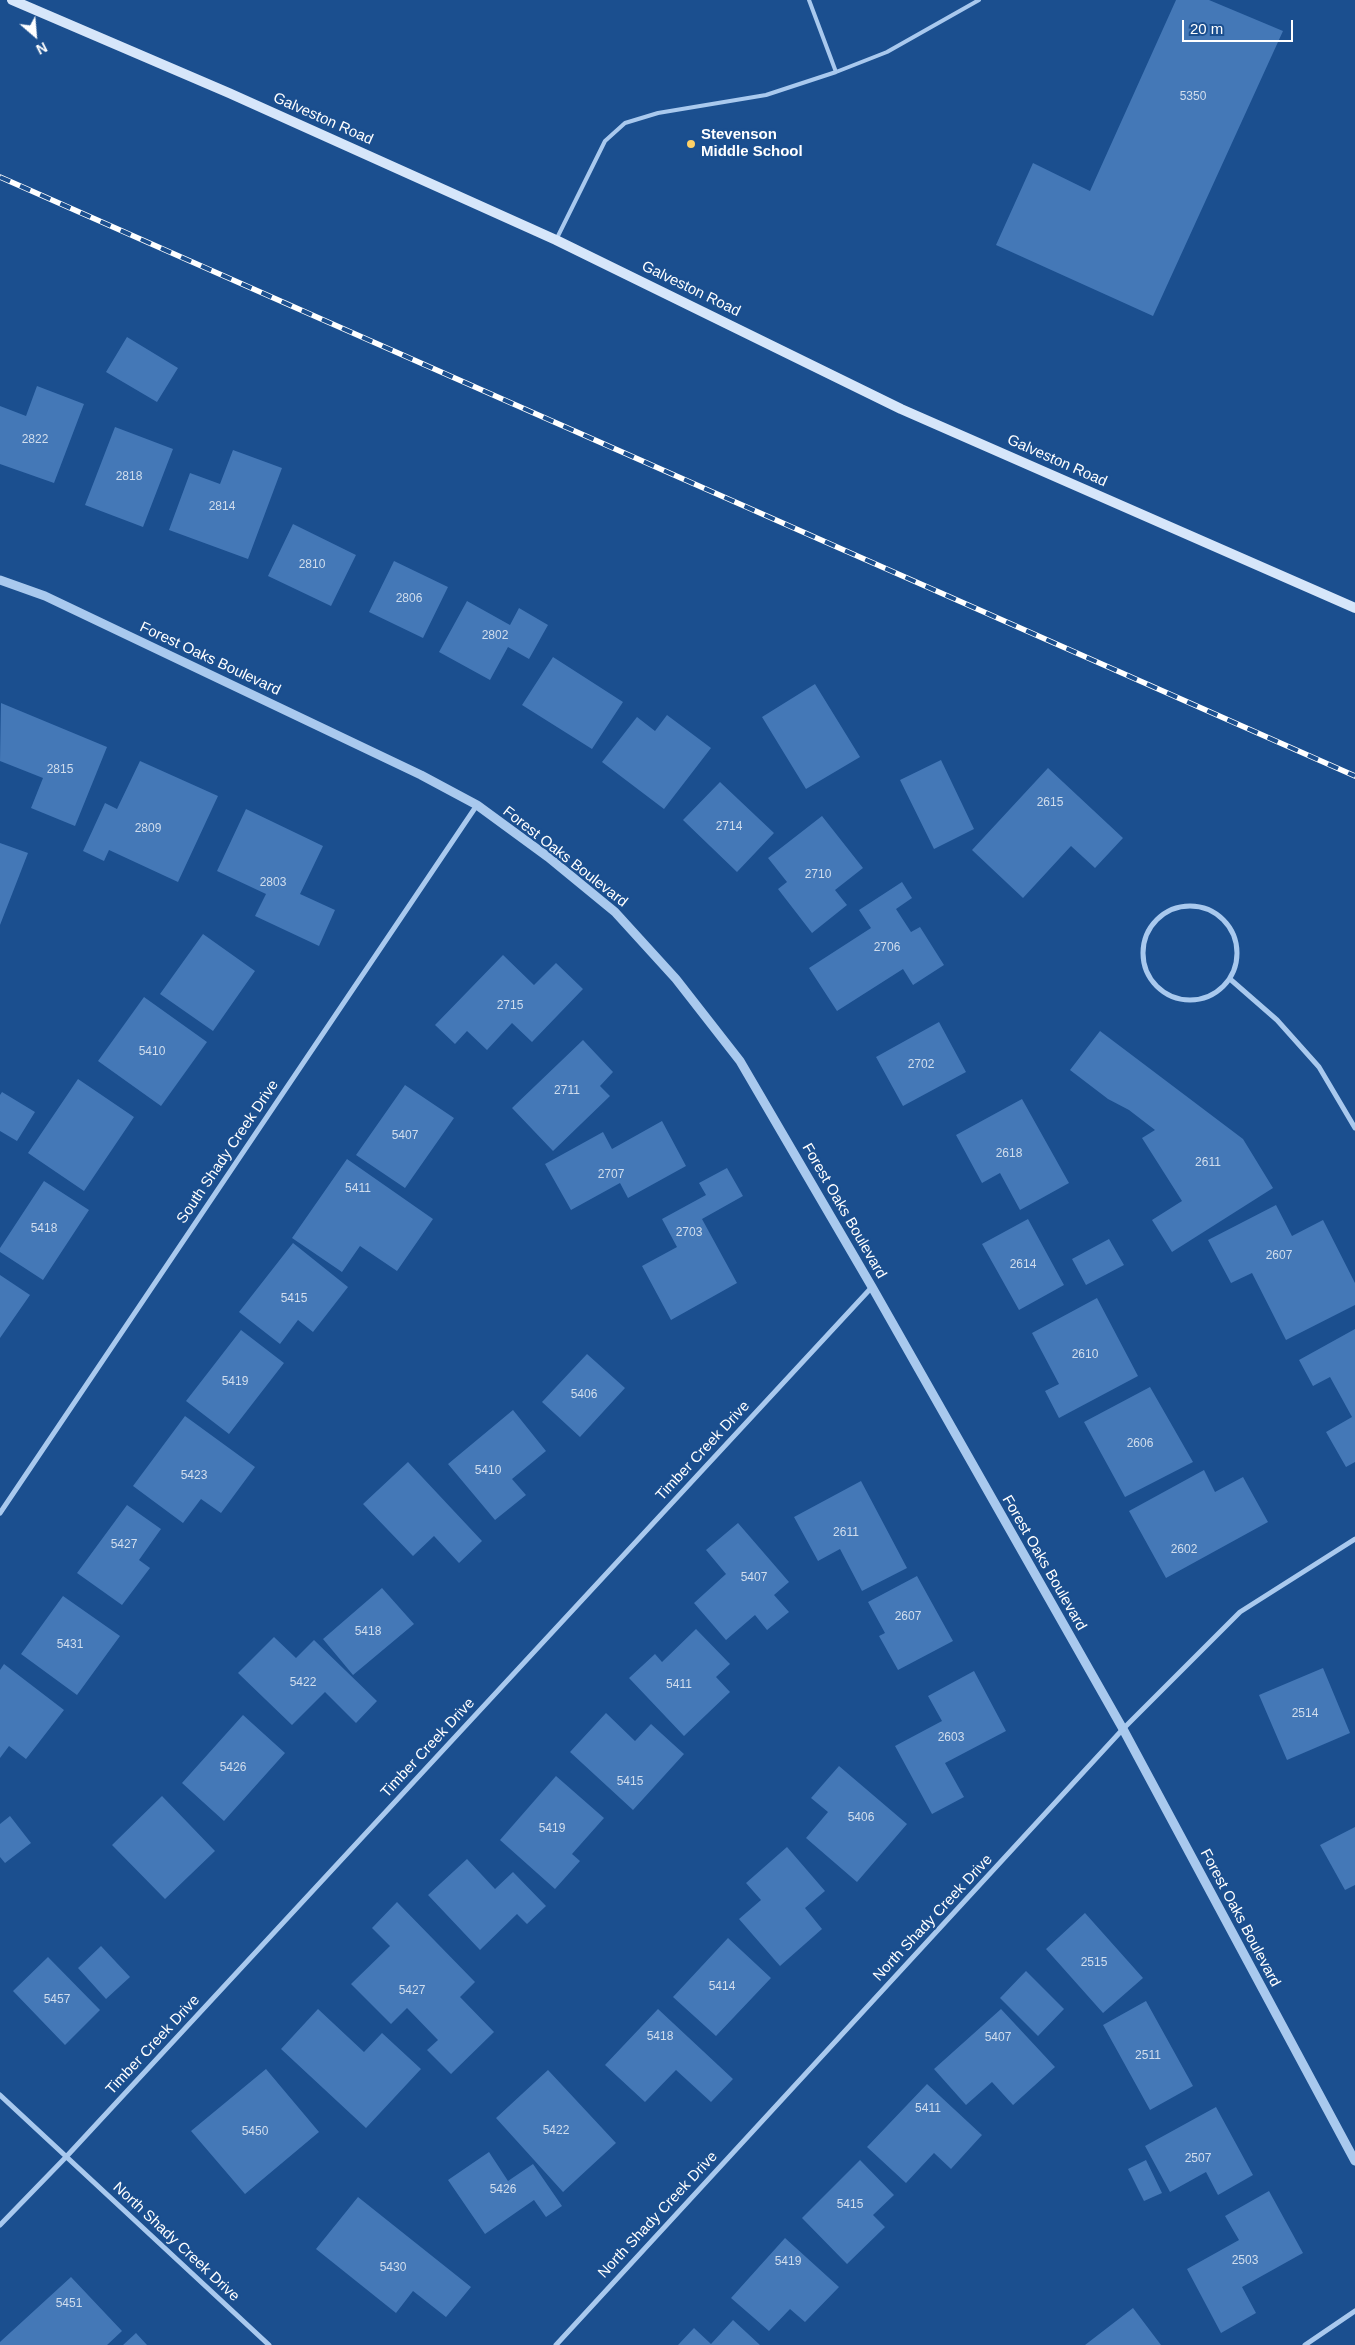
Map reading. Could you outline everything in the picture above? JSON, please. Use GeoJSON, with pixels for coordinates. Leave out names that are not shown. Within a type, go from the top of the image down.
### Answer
{"type":"FeatureCollection","features":[{"type":"Feature","properties":{"kind":"main road","name":"Galveston Road"},"geometry":{"type":"LineString","coordinates":[[12,0],[229,93],[556,240],[901,409],[1355,608]]}},
{"type":"Feature","properties":{"kind":"street","name":"Forest Oaks Boulevard"},"geometry":{"type":"LineString","coordinates":[[0,580],[54,601],[421,775],[477,806],[548,857],[614,912],[676,978],[740,1061],[872,1287],[1123,1730],[1355,2161]]}},
{"type":"Feature","properties":{"kind":"street","name":"South Shady Creek Drive"},"geometry":{"type":"LineString","coordinates":[[0,1513],[477,806]]}},
{"type":"Feature","properties":{"kind":"street"},"geometry":{"type":"LineString","coordinates":[[1198,906],[1213,910],[1225,920],[1234,934],[1238,949],[1236,964],[1230,979],[1219,990],[1205,998],[1190,1000],[1175,998],[1161,991],[1150,979],[1144,965],[1143,950],[1146,935],[1155,921],[1174,908],[1198,906]]}},
{"type":"Feature","properties":{"kind":"street"},"geometry":{"type":"LineString","coordinates":[[1230,979],[1277,1020],[1319,1067],[1355,1128]]}},
{"type":"Feature","properties":{"kind":"street","name":"Timber Creek Drive"},"geometry":{"type":"LineString","coordinates":[[0,2225],[66,2157],[872,1287]]}},
{"type":"Feature","properties":{"kind":"street","name":"North Shady Creek Drive"},"geometry":{"type":"LineString","coordinates":[[556,2345],[1123,1730],[1240,1612],[1355,1539]]}},
{"type":"Feature","properties":{"kind":"street"},"geometry":{"type":"LineString","coordinates":[[0,2095],[66,2157]]}},
{"type":"Feature","properties":{"kind":"street","name":"North Shady Creek Drive"},"geometry":{"type":"LineString","coordinates":[[66,2157],[269,2345]]}},
{"type":"Feature","properties":{"kind":"street"},"geometry":{"type":"LineString","coordinates":[[1305,2345],[1355,2311]]}},
{"type":"Feature","properties":{"kind":"lane"},"geometry":{"type":"LineString","coordinates":[[809,0],[836,72]]}},
{"type":"Feature","properties":{"kind":"lane"},"geometry":{"type":"LineString","coordinates":[[556,240],[604,141],[624,123],[658,113],[766,95],[836,72],[886,52],[979,0]]}},
{"type":"Feature","properties":{"kind":"building"},"geometry":{"type":"Polygon","coordinates":[[[1176,0],[1209,0],[1283,31],[1153,316],[996,245],[1033,163],[1090,191],[1176,0]]]}},
{"type":"Feature","properties":{"kind":"building"},"geometry":{"type":"Polygon","coordinates":[[[127,337],[178,368],[157,402],[106,372],[127,337]]]}},
{"type":"Feature","properties":{"kind":"building"},"geometry":{"type":"Polygon","coordinates":[[[37,386],[84,404],[54,483],[0,464],[0,406],[26,416],[37,386]]]}},
{"type":"Feature","properties":{"kind":"building"},"geometry":{"type":"Polygon","coordinates":[[[115,427],[173,449],[143,527],[85,505],[115,427]]]}},
{"type":"Feature","properties":{"kind":"building"},"geometry":{"type":"Polygon","coordinates":[[[233,450],[282,468],[248,559],[169,530],[190,473],[220,484],[233,450]]]}},
{"type":"Feature","properties":{"kind":"building"},"geometry":{"type":"Polygon","coordinates":[[[293,524],[356,555],[331,606],[268,576],[293,524]]]}},
{"type":"Feature","properties":{"kind":"building"},"geometry":{"type":"Polygon","coordinates":[[[394,561],[448,587],[423,638],[369,612],[394,561]]]}},
{"type":"Feature","properties":{"kind":"building"},"geometry":{"type":"Polygon","coordinates":[[[467,601],[510,625],[519,608],[548,625],[529,659],[508,647],[490,680],[439,652],[467,601]]]}},
{"type":"Feature","properties":{"kind":"building"},"geometry":{"type":"Polygon","coordinates":[[[553,657],[623,702],[592,749],[522,705],[553,657]]]}},
{"type":"Feature","properties":{"kind":"building"},"geometry":{"type":"Polygon","coordinates":[[[815,684],[860,757],[806,789],[762,717],[815,684]]]}},
{"type":"Feature","properties":{"kind":"building"},"geometry":{"type":"Polygon","coordinates":[[[1,703],[107,747],[75,826],[31,808],[43,778],[0,761],[1,703]]]}},
{"type":"Feature","properties":{"kind":"building"},"geometry":{"type":"Polygon","coordinates":[[[667,715],[711,748],[664,809],[602,762],[637,717],[655,731],[667,715]]]}},
{"type":"Feature","properties":{"kind":"building"},"geometry":{"type":"Polygon","coordinates":[[[941,760],[974,829],[934,849],[900,780],[941,760]]]}},
{"type":"Feature","properties":{"kind":"building"},"geometry":{"type":"Polygon","coordinates":[[[140,761],[218,796],[178,882],[109,850],[104,861],[83,851],[105,803],[117,809],[140,761]]]}},
{"type":"Feature","properties":{"kind":"building"},"geometry":{"type":"Polygon","coordinates":[[[1048,768],[1123,838],[1095,868],[1071,846],[1023,898],[972,850],[1048,768]]]}},
{"type":"Feature","properties":{"kind":"building"},"geometry":{"type":"Polygon","coordinates":[[[720,782],[774,833],[737,872],[683,820],[720,782]]]}},
{"type":"Feature","properties":{"kind":"building"},"geometry":{"type":"Polygon","coordinates":[[[246,809],[323,846],[300,894],[335,910],[319,946],[255,916],[266,894],[217,871],[246,809]]]}},
{"type":"Feature","properties":{"kind":"building"},"geometry":{"type":"Polygon","coordinates":[[[822,816],[863,868],[835,890],[847,905],[812,933],[778,889],[787,882],[768,858],[822,816]]]}},
{"type":"Feature","properties":{"kind":"building"},"geometry":{"type":"Polygon","coordinates":[[[0,843],[28,853],[0,925],[0,843]]]}},
{"type":"Feature","properties":{"kind":"building"},"geometry":{"type":"Polygon","coordinates":[[[902,882],[912,898],[896,909],[911,932],[920,927],[944,965],[913,985],[903,969],[837,1011],[809,968],[871,928],[859,910],[902,882]]]}},
{"type":"Feature","properties":{"kind":"building"},"geometry":{"type":"Polygon","coordinates":[[[203,934],[255,971],[213,1031],[160,994],[203,934]]]}},
{"type":"Feature","properties":{"kind":"building"},"geometry":{"type":"Polygon","coordinates":[[[503,955],[534,985],[556,963],[583,989],[532,1042],[512,1023],[487,1050],[467,1031],[455,1044],[435,1025],[503,955]]]}},
{"type":"Feature","properties":{"kind":"building"},"geometry":{"type":"Polygon","coordinates":[[[144,997],[207,1042],[161,1106],[98,1061],[144,997]]]}},
{"type":"Feature","properties":{"kind":"building"},"geometry":{"type":"Polygon","coordinates":[[[939,1022],[966,1072],[903,1106],[876,1057],[939,1022]]]}},
{"type":"Feature","properties":{"kind":"building"},"geometry":{"type":"Polygon","coordinates":[[[1100,1031],[1243,1139],[1273,1188],[1172,1252],[1152,1220],[1182,1201],[1142,1138],[1155,1130],[1129,1110],[1108,1099],[1070,1070],[1100,1031]]]}},
{"type":"Feature","properties":{"kind":"building"},"geometry":{"type":"Polygon","coordinates":[[[583,1040],[613,1072],[600,1086],[610,1096],[553,1151],[512,1108],[583,1040]]]}},
{"type":"Feature","properties":{"kind":"building"},"geometry":{"type":"Polygon","coordinates":[[[78,1079],[134,1117],[84,1191],[28,1153],[78,1079]]]}},
{"type":"Feature","properties":{"kind":"building"},"geometry":{"type":"Polygon","coordinates":[[[405,1085],[454,1118],[405,1188],[356,1155],[405,1085]]]}},
{"type":"Feature","properties":{"kind":"building"},"geometry":{"type":"Polygon","coordinates":[[[2,1092],[35,1112],[17,1141],[0,1131],[0,1095],[2,1092]]]}},
{"type":"Feature","properties":{"kind":"building"},"geometry":{"type":"Polygon","coordinates":[[[1022,1099],[1069,1183],[1020,1210],[1000,1173],[982,1183],[956,1135],[1022,1099]]]}},
{"type":"Feature","properties":{"kind":"building"},"geometry":{"type":"Polygon","coordinates":[[[662,1121],[686,1166],[628,1198],[620,1183],[571,1210],[545,1164],[603,1132],[612,1149],[662,1121]]]}},
{"type":"Feature","properties":{"kind":"building"},"geometry":{"type":"Polygon","coordinates":[[[347,1159],[433,1219],[397,1271],[360,1246],[342,1272],[292,1238],[347,1159]]]}},
{"type":"Feature","properties":{"kind":"building"},"geometry":{"type":"Polygon","coordinates":[[[727,1168],[743,1196],[702,1219],[737,1283],[671,1320],[642,1266],[677,1247],[662,1219],[706,1195],[699,1183],[727,1168]]]}},
{"type":"Feature","properties":{"kind":"building"},"geometry":{"type":"Polygon","coordinates":[[[44,1181],[89,1210],[43,1280],[0,1252],[0,1248],[44,1181]]]}},
{"type":"Feature","properties":{"kind":"building"},"geometry":{"type":"Polygon","coordinates":[[[1276,1205],[1292,1236],[1323,1220],[1355,1283],[1355,1305],[1286,1340],[1252,1273],[1231,1283],[1208,1240],[1276,1205]]]}},
{"type":"Feature","properties":{"kind":"building"},"geometry":{"type":"Polygon","coordinates":[[[1028,1219],[1064,1285],[1019,1310],[982,1244],[1028,1219]]]}},
{"type":"Feature","properties":{"kind":"building"},"geometry":{"type":"Polygon","coordinates":[[[1109,1239],[1124,1265],[1086,1285],[1072,1259],[1109,1239]]]}},
{"type":"Feature","properties":{"kind":"building"},"geometry":{"type":"Polygon","coordinates":[[[293,1243],[348,1287],[313,1332],[298,1320],[280,1344],[239,1312],[293,1243]]]}},
{"type":"Feature","properties":{"kind":"building"},"geometry":{"type":"Polygon","coordinates":[[[0,1275],[30,1295],[0,1338],[0,1275]]]}},
{"type":"Feature","properties":{"kind":"building"},"geometry":{"type":"Polygon","coordinates":[[[1097,1298],[1138,1376],[1059,1418],[1045,1391],[1059,1384],[1032,1333],[1097,1298]]]}},
{"type":"Feature","properties":{"kind":"building"},"geometry":{"type":"Polygon","coordinates":[[[1355,1329],[1355,1462],[1346,1467],[1326,1432],[1352,1417],[1330,1377],[1313,1386],[1299,1360],[1355,1329]]]}},
{"type":"Feature","properties":{"kind":"building"},"geometry":{"type":"Polygon","coordinates":[[[241,1330],[284,1363],[229,1434],[186,1401],[241,1330]]]}},
{"type":"Feature","properties":{"kind":"building"},"geometry":{"type":"Polygon","coordinates":[[[587,1354],[625,1388],[580,1437],[542,1402],[587,1354]]]}},
{"type":"Feature","properties":{"kind":"building"},"geometry":{"type":"Polygon","coordinates":[[[1150,1387],[1193,1462],[1125,1497],[1084,1422],[1150,1387]]]}},
{"type":"Feature","properties":{"kind":"building"},"geometry":{"type":"Polygon","coordinates":[[[513,1410],[546,1451],[512,1479],[526,1495],[495,1520],[448,1464],[513,1410]]]}},
{"type":"Feature","properties":{"kind":"building"},"geometry":{"type":"Polygon","coordinates":[[[185,1416],[255,1467],[221,1513],[201,1499],[183,1523],[133,1486],[185,1416]]]}},
{"type":"Feature","properties":{"kind":"building"},"geometry":{"type":"Polygon","coordinates":[[[408,1462],[482,1541],[459,1563],[434,1536],[413,1556],[363,1504],[408,1462]]]}},
{"type":"Feature","properties":{"kind":"building"},"geometry":{"type":"Polygon","coordinates":[[[1204,1470],[1215,1492],[1243,1477],[1268,1522],[1166,1578],[1129,1511],[1204,1470]]]}},
{"type":"Feature","properties":{"kind":"building"},"geometry":{"type":"Polygon","coordinates":[[[861,1481],[907,1568],[862,1591],[840,1549],[818,1561],[794,1517],[861,1481]]]}},
{"type":"Feature","properties":{"kind":"building"},"geometry":{"type":"Polygon","coordinates":[[[127,1505],[161,1529],[139,1560],[150,1568],[122,1605],[77,1573],[127,1505]]]}},
{"type":"Feature","properties":{"kind":"building"},"geometry":{"type":"Polygon","coordinates":[[[738,1523],[789,1582],[774,1595],[789,1612],[767,1630],[755,1615],[726,1640],[694,1603],[726,1574],[706,1550],[738,1523]]]}},
{"type":"Feature","properties":{"kind":"building"},"geometry":{"type":"Polygon","coordinates":[[[917,1576],[953,1641],[898,1670],[879,1636],[885,1633],[868,1602],[917,1576]]]}},
{"type":"Feature","properties":{"kind":"building"},"geometry":{"type":"Polygon","coordinates":[[[382,1588],[414,1624],[353,1675],[323,1639],[382,1588]]]}},
{"type":"Feature","properties":{"kind":"building"},"geometry":{"type":"Polygon","coordinates":[[[63,1596],[120,1636],[77,1695],[21,1654],[63,1596]]]}},
{"type":"Feature","properties":{"kind":"building"},"geometry":{"type":"Polygon","coordinates":[[[696,1629],[730,1664],[716,1677],[730,1692],[684,1736],[629,1678],[655,1654],[662,1662],[696,1629]]]}},
{"type":"Feature","properties":{"kind":"building"},"geometry":{"type":"Polygon","coordinates":[[[274,1637],[296,1658],[314,1640],[377,1701],[356,1723],[325,1692],[292,1725],[238,1673],[274,1637]]]}},
{"type":"Feature","properties":{"kind":"building"},"geometry":{"type":"Polygon","coordinates":[[[4,1664],[64,1710],[26,1759],[9,1746],[0,1758],[0,1670],[4,1664]]]}},
{"type":"Feature","properties":{"kind":"building"},"geometry":{"type":"Polygon","coordinates":[[[1323,1668],[1350,1733],[1287,1760],[1259,1695],[1323,1668]]]}},
{"type":"Feature","properties":{"kind":"building"},"geometry":{"type":"Polygon","coordinates":[[[974,1671],[1006,1731],[945,1763],[964,1797],[932,1814],[895,1746],[942,1721],[928,1696],[974,1671]]]}},
{"type":"Feature","properties":{"kind":"building"},"geometry":{"type":"Polygon","coordinates":[[[606,1713],[635,1741],[651,1724],[684,1754],[633,1810],[570,1752],[606,1713]]]}},
{"type":"Feature","properties":{"kind":"building"},"geometry":{"type":"Polygon","coordinates":[[[243,1715],[285,1753],[224,1821],[182,1783],[243,1715]]]}},
{"type":"Feature","properties":{"kind":"building"},"geometry":{"type":"Polygon","coordinates":[[[839,1766],[907,1824],[857,1882],[806,1838],[828,1812],[811,1798],[839,1766]]]}},
{"type":"Feature","properties":{"kind":"building"},"geometry":{"type":"Polygon","coordinates":[[[556,1776],[604,1818],[572,1854],[580,1861],[555,1889],[500,1840],[556,1776]]]}},
{"type":"Feature","properties":{"kind":"building"},"geometry":{"type":"Polygon","coordinates":[[[162,1796],[215,1851],[165,1899],[112,1845],[162,1796]]]}},
{"type":"Feature","properties":{"kind":"building"},"geometry":{"type":"Polygon","coordinates":[[[10,1816],[31,1843],[5,1863],[0,1857],[0,1824],[10,1816]]]}},
{"type":"Feature","properties":{"kind":"building"},"geometry":{"type":"Polygon","coordinates":[[[1355,1827],[1355,1885],[1345,1890],[1320,1845],[1355,1827]]]}},
{"type":"Feature","properties":{"kind":"building"},"geometry":{"type":"Polygon","coordinates":[[[787,1847],[825,1891],[805,1908],[822,1929],[780,1966],[739,1919],[761,1900],[746,1883],[787,1847]]]}},
{"type":"Feature","properties":{"kind":"building"},"geometry":{"type":"Polygon","coordinates":[[[467,1859],[495,1889],[513,1872],[546,1906],[527,1924],[517,1914],[480,1950],[428,1895],[467,1859]]]}},
{"type":"Feature","properties":{"kind":"building"},"geometry":{"type":"Polygon","coordinates":[[[397,1902],[475,1982],[460,1997],[494,2032],[451,2074],[427,2050],[438,2040],[407,2008],[391,2024],[351,1984],[390,1946],[372,1928],[397,1902]]]}},
{"type":"Feature","properties":{"kind":"building"},"geometry":{"type":"Polygon","coordinates":[[[1085,1913],[1143,1978],[1103,2013],[1046,1949],[1085,1913]]]}},
{"type":"Feature","properties":{"kind":"building"},"geometry":{"type":"Polygon","coordinates":[[[728,1938],[771,1978],[716,2036],[673,1997],[728,1938]]]}},
{"type":"Feature","properties":{"kind":"building"},"geometry":{"type":"Polygon","coordinates":[[[101,1946],[130,1977],[106,1999],[78,1968],[101,1946]]]}},
{"type":"Feature","properties":{"kind":"building"},"geometry":{"type":"Polygon","coordinates":[[[48,1957],[100,2010],[65,2045],[13,1991],[48,1957]]]}},
{"type":"Feature","properties":{"kind":"building"},"geometry":{"type":"Polygon","coordinates":[[[1026,1971],[1064,2009],[1038,2036],[1000,1998],[1026,1971]]]}},
{"type":"Feature","properties":{"kind":"building"},"geometry":{"type":"Polygon","coordinates":[[[1146,2001],[1193,2086],[1150,2110],[1103,2025],[1146,2001]]]}},
{"type":"Feature","properties":{"kind":"building"},"geometry":{"type":"Polygon","coordinates":[[[318,2009],[364,2052],[382,2033],[421,2069],[366,2128],[281,2049],[318,2009]]]}},
{"type":"Feature","properties":{"kind":"building"},"geometry":{"type":"Polygon","coordinates":[[[658,2009],[733,2079],[711,2102],[676,2070],[645,2102],[605,2065],[658,2009]]]}},
{"type":"Feature","properties":{"kind":"building"},"geometry":{"type":"Polygon","coordinates":[[[1001,2009],[1055,2067],[1013,2105],[992,2082],[966,2105],[934,2069],[1001,2009]]]}},
{"type":"Feature","properties":{"kind":"building"},"geometry":{"type":"Polygon","coordinates":[[[266,2069],[319,2132],[245,2194],[191,2131],[266,2069]]]}},
{"type":"Feature","properties":{"kind":"building"},"geometry":{"type":"Polygon","coordinates":[[[548,2070],[616,2143],[563,2192],[496,2118],[548,2070]]]}},
{"type":"Feature","properties":{"kind":"building"},"geometry":{"type":"Polygon","coordinates":[[[927,2084],[982,2135],[951,2169],[934,2153],[906,2183],[867,2147],[927,2084]]]}},
{"type":"Feature","properties":{"kind":"building"},"geometry":{"type":"Polygon","coordinates":[[[1216,2107],[1253,2175],[1218,2195],[1206,2172],[1170,2192],[1145,2146],[1216,2107]]]}},
{"type":"Feature","properties":{"kind":"building"},"geometry":{"type":"Polygon","coordinates":[[[489,2152],[508,2181],[533,2164],[562,2206],[546,2217],[534,2200],[485,2234],[448,2180],[489,2152]]]}},
{"type":"Feature","properties":{"kind":"building"},"geometry":{"type":"Polygon","coordinates":[[[860,2160],[894,2195],[873,2215],[885,2227],[847,2264],[802,2218],[860,2160]]]}},
{"type":"Feature","properties":{"kind":"building"},"geometry":{"type":"Polygon","coordinates":[[[1146,2160],[1162,2193],[1144,2201],[1128,2169],[1146,2160]]]}},
{"type":"Feature","properties":{"kind":"building"},"geometry":{"type":"Polygon","coordinates":[[[1269,2191],[1303,2253],[1242,2287],[1256,2313],[1221,2333],[1187,2269],[1239,2240],[1225,2216],[1269,2191]]]}},
{"type":"Feature","properties":{"kind":"building"},"geometry":{"type":"Polygon","coordinates":[[[358,2197],[471,2287],[446,2317],[413,2291],[396,2313],[316,2249],[358,2197]]]}},
{"type":"Feature","properties":{"kind":"building"},"geometry":{"type":"Polygon","coordinates":[[[785,2238],[839,2287],[805,2322],[790,2309],[769,2331],[731,2298],[785,2238]]]}},
{"type":"Feature","properties":{"kind":"building"},"geometry":{"type":"Polygon","coordinates":[[[71,2277],[122,2331],[107,2345],[0,2345],[0,2342],[71,2277]]]}},
{"type":"Feature","properties":{"kind":"building"},"geometry":{"type":"Polygon","coordinates":[[[1133,2308],[1161,2345],[1085,2345],[1133,2308]]]}},
{"type":"Feature","properties":{"kind":"building"},"geometry":{"type":"Polygon","coordinates":[[[733,2320],[760,2345],[678,2345],[694,2328],[711,2344],[733,2320]]]}},
{"type":"Feature","properties":{"kind":"building"},"geometry":{"type":"Polygon","coordinates":[[[136,2333],[147,2345],[123,2345],[136,2333]]]}},
{"type":"Feature","properties":{"kind":"railway"},"geometry":{"type":"LineString","coordinates":[[0,177],[1355,776]]}},
{"type":"Feature","properties":{"kind":"place","name":"Stevenson Middle School"},"geometry":{"type":"Point","coordinates":[691,144]}}]}
